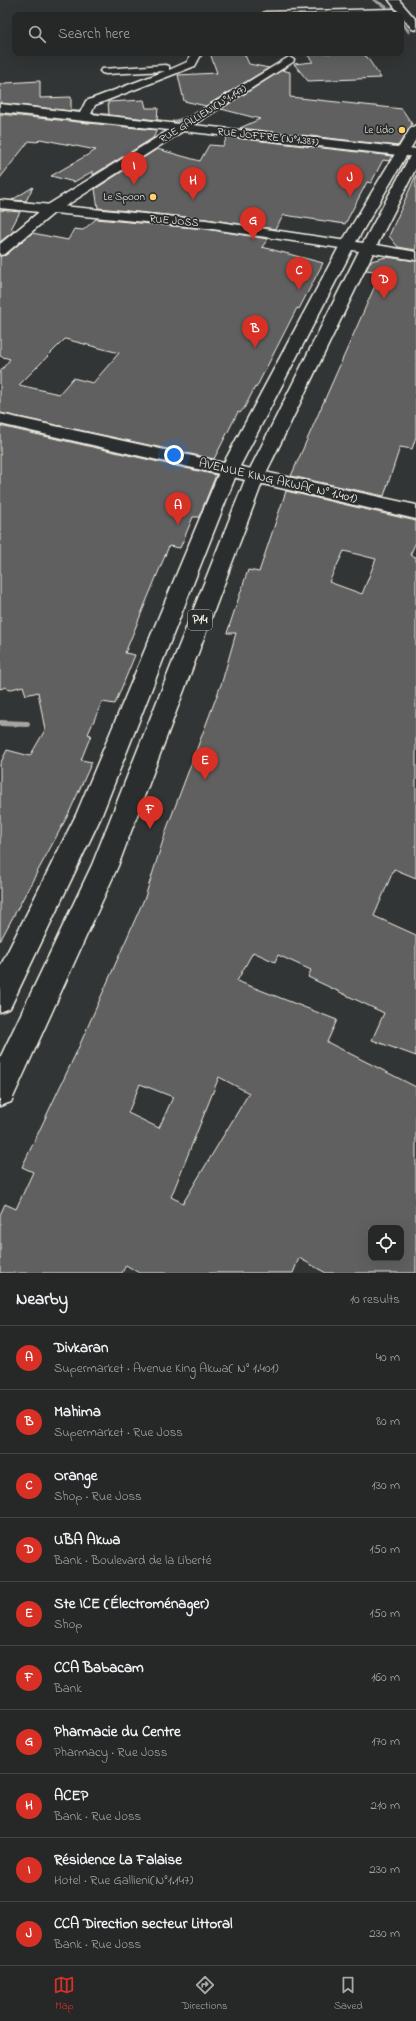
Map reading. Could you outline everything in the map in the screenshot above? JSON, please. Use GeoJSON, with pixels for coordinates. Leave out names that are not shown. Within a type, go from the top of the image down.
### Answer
{"type":"FeatureCollection","features":[{"type":"Feature","properties":{"kind":"main road"},"geometry":{"type":"LineString","coordinates":[[379,0],[395,12]]}},
{"type":"Feature","properties":{"kind":"main road"},"geometry":{"type":"LineString","coordinates":[[394,0],[404,12]]}},
{"type":"Feature","properties":{"kind":"main road"},"geometry":{"type":"LineString","coordinates":[[404,12],[416,27]]}},
{"type":"Feature","properties":{"kind":"main road"},"geometry":{"type":"LineString","coordinates":[[404,24],[416,40]]}},
{"type":"Feature","properties":{"kind":"main road"},"geometry":{"type":"LineString","coordinates":[[84,117],[90,103],[184,68],[191,64],[195,56]]}},
{"type":"Feature","properties":{"kind":"main road","name":"RUE GALLIENI(N°1.147)"},"geometry":{"type":"LineString","coordinates":[[0,251],[51,209],[289,60]]}},
{"type":"Feature","properties":{"kind":"main road"},"geometry":{"type":"LineString","coordinates":[[106,71],[184,68]]}},
{"type":"Feature","properties":{"kind":"main road","name":"RUE JOFFRE (N°1.387)"},"geometry":{"type":"LineString","coordinates":[[0,108],[412,154]]}},
{"type":"Feature","properties":{"kind":"main road","name":"P14"},"geometry":{"type":"LineString","coordinates":[[0,1091],[56,974],[105,866],[256,476],[368,249],[412,154],[416,131]]}},
{"type":"Feature","properties":{"kind":"main road","name":"P14"},"geometry":{"type":"LineString","coordinates":[[0,998],[88,817],[230,470],[347,245],[412,154]]}},
{"type":"Feature","properties":{"kind":"main road","name":"RUE JOSS"},"geometry":{"type":"LineString","coordinates":[[0,204],[206,224],[416,256]]}},
{"type":"Feature","properties":{"kind":"main road","name":"AVENUE KING AKWA( N° 1.401)"},"geometry":{"type":"LineString","coordinates":[[0,420],[416,512]]}},
{"type":"Feature","properties":{"kind":"building"},"geometry":{"type":"Polygon","coordinates":[[[211,56],[245,56],[249,64],[269,68],[206,106],[184,101],[178,75],[217,73],[211,56]]]}},
{"type":"Feature","properties":{"kind":"building"},"geometry":{"type":"Polygon","coordinates":[[[308,56],[366,56],[381,78],[308,81],[294,64],[313,62],[308,56]]]}},
{"type":"Feature","properties":{"kind":"building"},"geometry":{"type":"Polygon","coordinates":[[[282,70],[290,72],[290,97],[402,109],[412,124],[398,146],[240,128],[260,119],[221,109],[282,70]]]}},
{"type":"Feature","properties":{"kind":"building"},"geometry":{"type":"Polygon","coordinates":[[[40,81],[40,98],[71,97],[71,111],[0,103],[0,84],[40,81]]]}},
{"type":"Feature","properties":{"kind":"building"},"geometry":{"type":"Polygon","coordinates":[[[144,100],[146,108],[158,108],[157,120],[109,115],[108,102],[144,100]]]}},
{"type":"Feature","properties":{"kind":"building"},"geometry":{"type":"Polygon","coordinates":[[[0,114],[156,130],[156,132],[153,138],[93,175],[93,171],[74,182],[51,176],[96,150],[40,139],[37,142],[29,141],[0,178],[0,114]]]}},
{"type":"Feature","properties":{"kind":"building"},"geometry":{"type":"Polygon","coordinates":[[[227,137],[392,156],[389,161],[383,160],[371,183],[367,182],[345,224],[284,215],[275,229],[206,219],[98,208],[95,189],[157,149],[200,161],[209,145],[223,146],[227,137]]]}},
{"type":"Feature","properties":{"kind":"building"},"geometry":{"type":"Polygon","coordinates":[[[416,175],[416,250],[398,247],[389,236],[416,175]]]}},
{"type":"Feature","properties":{"kind":"building"},"geometry":{"type":"Polygon","coordinates":[[[33,187],[26,201],[12,200],[33,187]]]}},
{"type":"Feature","properties":{"kind":"building"},"geometry":{"type":"Polygon","coordinates":[[[0,210],[20,212],[11,229],[15,230],[0,242],[0,210]]]}},
{"type":"Feature","properties":{"kind":"building"},"geometry":{"type":"Polygon","coordinates":[[[96,219],[206,229],[268,239],[262,247],[323,263],[299,309],[297,308],[256,388],[255,387],[245,407],[240,413],[238,412],[214,459],[0,413],[0,372],[10,359],[0,356],[0,256],[6,255],[32,233],[68,240],[74,229],[83,230],[96,219]],[[65,339],[19,385],[59,394],[73,378],[93,383],[119,353],[65,339]]]}},
{"type":"Feature","properties":{"kind":"building"},"geometry":{"type":"Polygon","coordinates":[[[386,257],[416,261],[416,437],[412,449],[400,447],[384,496],[291,476],[381,272],[366,270],[371,261],[386,257]]]}},
{"type":"Feature","properties":{"kind":"building"},"geometry":{"type":"Polygon","coordinates":[[[0,426],[216,475],[199,517],[193,517],[180,548],[169,546],[125,653],[135,655],[115,704],[102,702],[88,734],[91,735],[81,760],[92,762],[68,815],[0,941],[0,764],[7,750],[30,756],[45,730],[38,692],[26,695],[23,686],[8,690],[6,687],[0,689],[0,426]]]}},
{"type":"Feature","properties":{"kind":"building"},"geometry":{"type":"Polygon","coordinates":[[[286,491],[416,521],[416,542],[410,555],[416,557],[416,878],[394,869],[374,916],[416,935],[416,1056],[372,1040],[384,1013],[308,977],[311,970],[278,955],[275,962],[253,952],[237,981],[337,1020],[327,1042],[416,1087],[416,1273],[326,1273],[299,1258],[293,1273],[139,1273],[126,1265],[122,1273],[0,1273],[0,1215],[5,1204],[16,1209],[33,1172],[22,1167],[77,1051],[145,897],[167,828],[222,682],[236,633],[227,633],[248,570],[259,572],[286,491]],[[344,551],[329,582],[362,594],[376,559],[344,551]],[[219,1077],[171,1197],[183,1203],[249,1093],[219,1077]],[[140,1084],[128,1113],[159,1128],[173,1097],[140,1084]]]}},
{"type":"Feature","properties":{"kind":"waterway"},"geometry":{"type":"LineString","coordinates":[[374,0],[386,7]]}},
{"type":"Feature","properties":{"kind":"waterway"},"geometry":{"type":"LineString","coordinates":[[404,25],[409,32]]}},
{"type":"Feature","properties":{"kind":"waterway"},"geometry":{"type":"LineString","coordinates":[[15,105],[162,121]]}},
{"type":"Feature","properties":{"kind":"waterway"},"geometry":{"type":"LineString","coordinates":[[173,122],[186,118]]}},
{"type":"Feature","properties":{"kind":"waterway"},"geometry":{"type":"LineString","coordinates":[[0,723],[27,724]]}},
{"type":"Feature","properties":{"kind":"place","name":"Le Lido"},"geometry":{"type":"Point","coordinates":[402,130]}},
{"type":"Feature","properties":{"kind":"place","name":"Résidence La Falaise"},"geometry":{"type":"Point","coordinates":[134,185]}},
{"type":"Feature","properties":{"kind":"place","name":"Le Spoon"},"geometry":{"type":"Point","coordinates":[153,197]}},
{"type":"Feature","properties":{"kind":"place","name":"CCA Direction secteur Littoral"},"geometry":{"type":"Point","coordinates":[350,197]}},
{"type":"Feature","properties":{"kind":"place","name":"ACEP"},"geometry":{"type":"Point","coordinates":[193,200]}},
{"type":"Feature","properties":{"kind":"place","name":"Pharmacie du Centre"},"geometry":{"type":"Point","coordinates":[253,240]}},
{"type":"Feature","properties":{"kind":"place","name":"Orange"},"geometry":{"type":"Point","coordinates":[299,290]}},
{"type":"Feature","properties":{"kind":"place","name":"UBA Akwa"},"geometry":{"type":"Point","coordinates":[384,299]}},
{"type":"Feature","properties":{"kind":"place","name":"Mahima"},"geometry":{"type":"Point","coordinates":[255,348]}},
{"type":"Feature","properties":{"kind":"place","name":"Divkaran"},"geometry":{"type":"Point","coordinates":[178,525]}},
{"type":"Feature","properties":{"kind":"place","name":"Ste ICE (Électroménager)"},"geometry":{"type":"Point","coordinates":[205,780]}},
{"type":"Feature","properties":{"kind":"place","name":"CCA Babacam"},"geometry":{"type":"Point","coordinates":[150,829]}}]}
